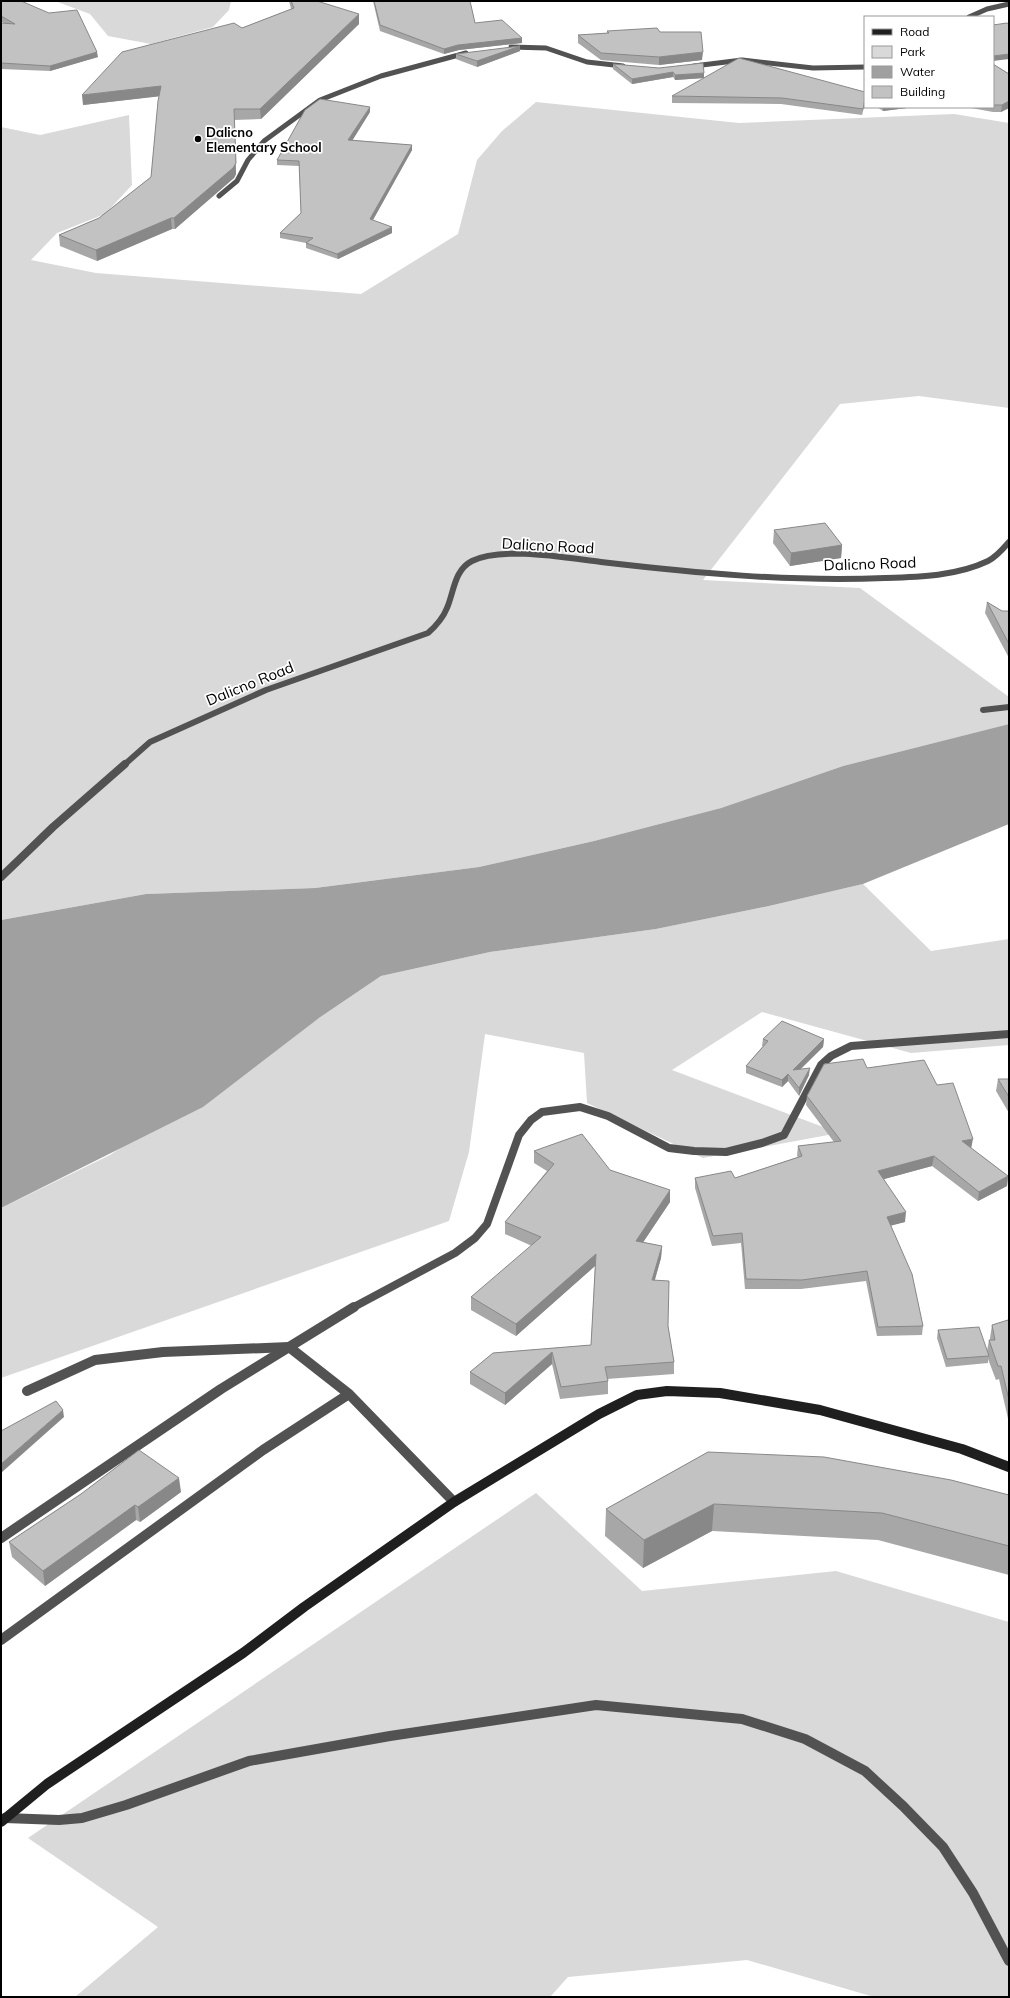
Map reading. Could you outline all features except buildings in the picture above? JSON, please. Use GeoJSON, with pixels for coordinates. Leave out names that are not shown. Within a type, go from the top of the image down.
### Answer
{"type":"FeatureCollection","features":[{"type":"Feature","properties":{"kind":"main road"},"geometry":{"type":"LineString","coordinates":[[3,1820],[47,1784],[243,1653],[454,1502],[599,1414],[637,1395],[667,1390],[720,1393],[820,1410],[962,1449],[1009,1467]]}},
{"type":"Feature","properties":{"kind":"street"},"geometry":{"type":"LineString","coordinates":[[972,16],[987,9],[1009,4]]}},
{"type":"Feature","properties":{"kind":"street"},"geometry":{"type":"LineString","coordinates":[[503,48],[546,48],[587,62],[627,67]]}},
{"type":"Feature","properties":{"kind":"street"},"geometry":{"type":"LineString","coordinates":[[219,196],[237,180],[248,160],[264,141],[320,100],[381,76],[459,54],[474,52]]}},
{"type":"Feature","properties":{"kind":"street"},"geometry":{"type":"LineString","coordinates":[[689,67],[742,60],[813,68],[864,67]]}},
{"type":"Feature","properties":{"kind":"street","name":"Dalicno Road"},"geometry":{"type":"LineString","coordinates":[[1,877],[4,876],[53,827],[150,742],[266,690],[428,633],[438,624],[447,609],[458,574],[473,560],[508,555],[557,558],[762,578],[854,580],[925,576],[972,567],[990,560],[1009,542]]}},
{"type":"Feature","properties":{"kind":"street"},"geometry":{"type":"LineString","coordinates":[[983,710],[1009,707]]}},
{"type":"Feature","properties":{"kind":"street"},"geometry":{"type":"LineString","coordinates":[[1,1538],[215,1393],[289,1346],[357,1305],[455,1253],[475,1238],[487,1224],[519,1136],[531,1120],[542,1112],[580,1107],[608,1116],[669,1148],[694,1152],[726,1152],[762,1143],[784,1135],[821,1065],[831,1056],[851,1046],[1009,1034]]}},
{"type":"Feature","properties":{"kind":"street"},"geometry":{"type":"LineString","coordinates":[[27,1391],[95,1360],[162,1352],[289,1346],[349,1394],[454,1502]]}},
{"type":"Feature","properties":{"kind":"street"},"geometry":{"type":"LineString","coordinates":[[1,1640],[263,1450],[349,1394]]}},
{"type":"Feature","properties":{"kind":"street"},"geometry":{"type":"LineString","coordinates":[[3,1820],[59,1820],[82,1818],[126,1805],[249,1761],[390,1736],[596,1705],[642,1708],[742,1719],[805,1739],[870,1776],[903,1806],[943,1847],[973,1893],[1009,1961]]}},
{"type":"Feature","properties":{"kind":"green space"},"geometry":{"type":"Polygon","coordinates":[[[55,1],[231,1],[229,10],[213,27],[151,44],[108,36],[90,14],[55,1]]]}},
{"type":"Feature","properties":{"kind":"green space"},"geometry":{"type":"Polygon","coordinates":[[[536,102],[739,123],[954,114],[1009,123],[1009,408],[919,396],[840,404],[703,580],[860,588],[1009,697],[1009,724],[843,766],[721,808],[594,841],[479,867],[315,888],[146,894],[1,920],[1,127],[40,135],[129,115],[132,185],[105,214],[57,233],[31,260],[96,273],[361,294],[458,234],[477,160],[502,131],[536,102]]]}},
{"type":"Feature","properties":{"kind":"green space"},"geometry":{"type":"Polygon","coordinates":[[[863,884],[931,951],[1009,939],[1009,1045],[911,1053],[762,1012],[672,1070],[839,1133],[703,1158],[587,1103],[584,1053],[485,1034],[469,1152],[449,1221],[1,1378],[1,1208],[110,1155],[381,976],[490,952],[656,929],[769,906],[863,884]]]}},
{"type":"Feature","properties":{"kind":"green space"},"geometry":{"type":"Polygon","coordinates":[[[536,1493],[642,1591],[836,1571],[1009,1622],[1009,1997],[874,1997],[747,1960],[568,1977],[550,1997],[75,1997],[158,1927],[28,1838],[536,1493]]]}},
{"type":"Feature","properties":{"kind":"water"},"geometry":{"type":"Polygon","coordinates":[[[1009,724],[1009,824],[863,884],[769,906],[656,929],[490,952],[381,976],[319,1018],[203,1107],[1,1208],[1,920],[146,894],[315,888],[479,867],[594,841],[721,808],[843,766],[1009,724]]]}},
{"type":"Feature","properties":{"kind":"place","name":"Dalicno Elementary School"},"geometry":{"type":"Point","coordinates":[198,139]}}]}
